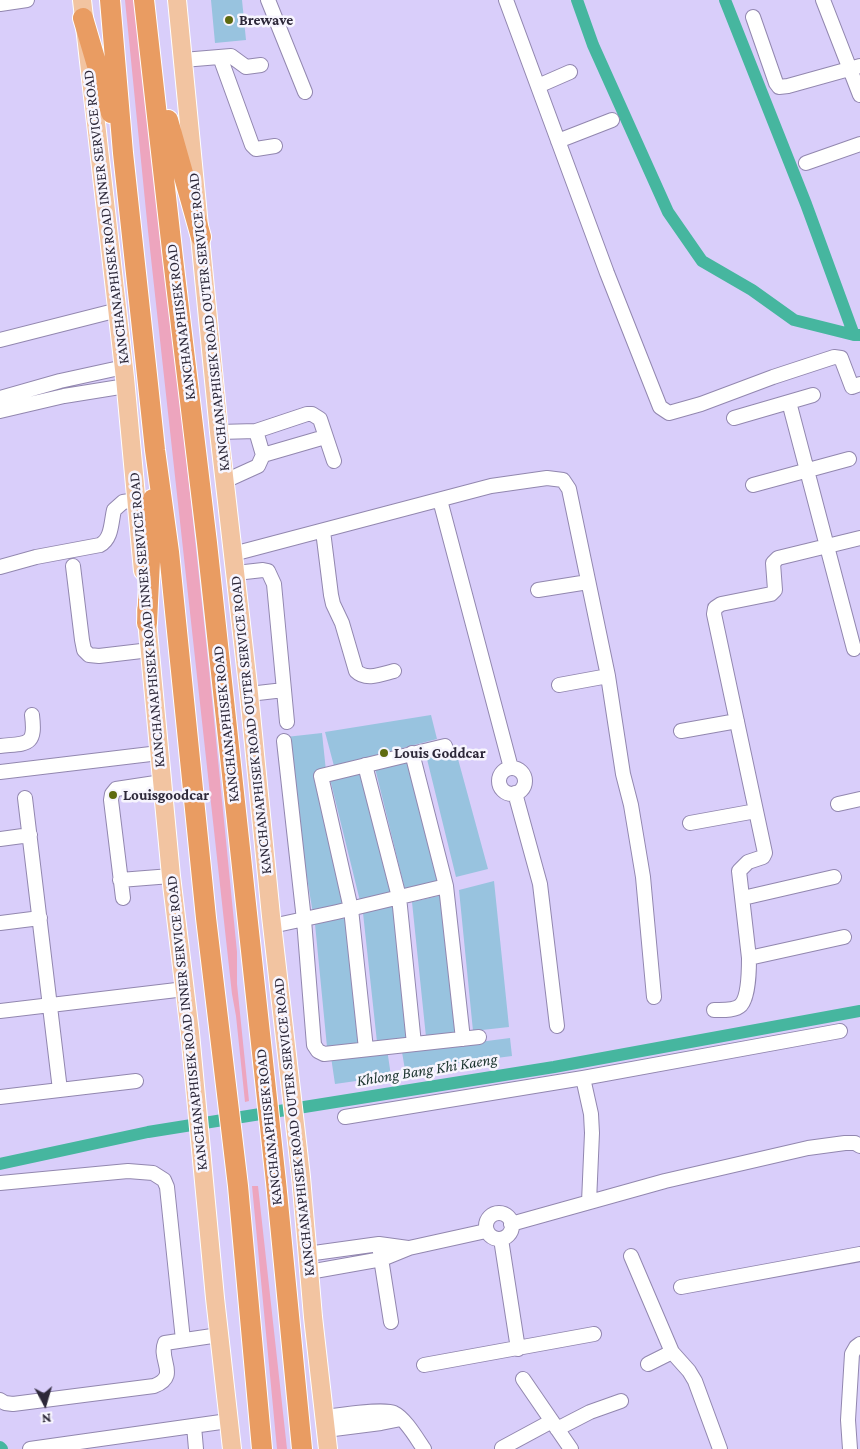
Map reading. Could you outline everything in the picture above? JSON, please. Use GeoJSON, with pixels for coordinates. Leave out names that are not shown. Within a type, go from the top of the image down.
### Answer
{"type":"FeatureCollection","features":[{"type":"Feature","properties":{"kind":"highway"},"geometry":{"type":"LineString","coordinates":[[110,0],[123,153],[155,450],[169,552],[219,1030],[238,1186],[262,1449]]}},
{"type":"Feature","properties":{"kind":"highway","name":"KANCHANAPHISEK ROAD"},"geometry":{"type":"LineString","coordinates":[[144,0],[207,543],[276,1182],[302,1449]]}},
{"type":"Feature","properties":{"kind":"highway"},"geometry":{"type":"LineString","coordinates":[[83,9],[123,153]]}},
{"type":"Feature","properties":{"kind":"highway"},"geometry":{"type":"LineString","coordinates":[[152,65],[201,238]]}},
{"type":"Feature","properties":{"kind":"highway"},"geometry":{"type":"LineString","coordinates":[[147,623],[155,450]]}},
{"type":"Feature","properties":{"kind":"main road","name":"KANCHANAPHISEK ROAD OUTER SERVICE ROAD"},"geometry":{"type":"LineString","coordinates":[[178,0],[219,432],[301,1177],[308,1272],[328,1449]]}},
{"type":"Feature","properties":{"kind":"main road","name":"KANCHANAPHISEK ROAD INNER SERVICE ROAD"},"geometry":{"type":"LineString","coordinates":[[83,9],[126,386],[171,876],[190,1033],[232,1449]]}},
{"type":"Feature","properties":{"kind":"street"},"geometry":{"type":"LineString","coordinates":[[0,4],[27,0]]}},
{"type":"Feature","properties":{"kind":"street"},"geometry":{"type":"LineString","coordinates":[[268,0],[305,92]]}},
{"type":"Feature","properties":{"kind":"street"},"geometry":{"type":"LineString","coordinates":[[506,0],[660,407],[669,413],[701,404],[834,357],[841,358],[852,387],[860,384]]}},
{"type":"Feature","properties":{"kind":"street"},"geometry":{"type":"LineString","coordinates":[[823,0],[855,68],[860,95]]}},
{"type":"Feature","properties":{"kind":"street"},"geometry":{"type":"LineString","coordinates":[[752,17],[779,87],[783,88],[855,68]]}},
{"type":"Feature","properties":{"kind":"street"},"geometry":{"type":"LineString","coordinates":[[183,60],[231,56],[246,67],[261,65]]}},
{"type":"Feature","properties":{"kind":"street"},"geometry":{"type":"LineString","coordinates":[[220,57],[252,145],[256,149],[275,146]]}},
{"type":"Feature","properties":{"kind":"street"},"geometry":{"type":"LineString","coordinates":[[538,86],[570,72]]}},
{"type":"Feature","properties":{"kind":"street"},"geometry":{"type":"LineString","coordinates":[[558,141],[612,120]]}},
{"type":"Feature","properties":{"kind":"street"},"geometry":{"type":"LineString","coordinates":[[806,163],[860,144]]}},
{"type":"Feature","properties":{"kind":"street"},"geometry":{"type":"LineString","coordinates":[[0,340],[118,310]]}},
{"type":"Feature","properties":{"kind":"street"},"geometry":{"type":"LineString","coordinates":[[0,398],[60,381],[124,367]]}},
{"type":"Feature","properties":{"kind":"street"},"geometry":{"type":"LineString","coordinates":[[0,411],[64,396],[126,386]]}},
{"type":"Feature","properties":{"kind":"street"},"geometry":{"type":"LineString","coordinates":[[734,418],[813,395]]}},
{"type":"Feature","properties":{"kind":"street"},"geometry":{"type":"LineString","coordinates":[[789,402],[854,649]]}},
{"type":"Feature","properties":{"kind":"street"},"geometry":{"type":"LineString","coordinates":[[219,432],[256,431],[312,414],[320,419],[334,461]]}},
{"type":"Feature","properties":{"kind":"street"},"geometry":{"type":"LineString","coordinates":[[225,481],[258,466],[263,455],[256,431]]}},
{"type":"Feature","properties":{"kind":"street"},"geometry":{"type":"LineString","coordinates":[[263,455],[325,437]]}},
{"type":"Feature","properties":{"kind":"street"},"geometry":{"type":"LineString","coordinates":[[754,485],[849,460]]}},
{"type":"Feature","properties":{"kind":"street"},"geometry":{"type":"LineString","coordinates":[[233,554],[491,486],[546,478],[563,480],[569,489],[608,676],[623,774],[631,805],[643,877],[654,997]]}},
{"type":"Feature","properties":{"kind":"street"},"geometry":{"type":"LineString","coordinates":[[0,567],[36,557],[100,545],[106,542],[114,510],[123,502],[136,500]]}},
{"type":"Feature","properties":{"kind":"street"},"geometry":{"type":"LineString","coordinates":[[440,500],[512,768],[519,770],[524,777],[523,786],[515,793],[540,884],[557,1026]]}},
{"type":"Feature","properties":{"kind":"street"},"geometry":{"type":"LineString","coordinates":[[323,531],[331,594],[342,623],[356,671],[360,676],[369,677],[394,671]]}},
{"type":"Feature","properties":{"kind":"street"},"geometry":{"type":"LineString","coordinates":[[714,1010],[733,1009],[741,1005],[744,998],[748,983],[749,958],[740,871],[748,862],[763,858],[765,853],[714,614],[715,608],[720,604],[771,594],[775,590],[772,570],[773,563],[778,558],[860,538]]}},
{"type":"Feature","properties":{"kind":"street"},"geometry":{"type":"LineString","coordinates":[[73,566],[84,650],[89,655],[99,656],[150,650]]}},
{"type":"Feature","properties":{"kind":"street"},"geometry":{"type":"LineString","coordinates":[[236,573],[263,570],[268,571],[272,576],[287,722]]}},
{"type":"Feature","properties":{"kind":"street"},"geometry":{"type":"LineString","coordinates":[[538,590],[588,582]]}},
{"type":"Feature","properties":{"kind":"street"},"geometry":{"type":"LineString","coordinates":[[559,685],[608,676]]}},
{"type":"Feature","properties":{"kind":"street"},"geometry":{"type":"LineString","coordinates":[[249,694],[284,690]]}},
{"type":"Feature","properties":{"kind":"street"},"geometry":{"type":"LineString","coordinates":[[0,746],[26,743],[30,740],[33,736],[32,715]]}},
{"type":"Feature","properties":{"kind":"street"},"geometry":{"type":"LineString","coordinates":[[681,731],[737,721]]}},
{"type":"Feature","properties":{"kind":"street"},"geometry":{"type":"LineString","coordinates":[[284,741],[304,920],[314,1045],[318,1051],[324,1054],[479,1037]]}},
{"type":"Feature","properties":{"kind":"street"},"geometry":{"type":"LineString","coordinates":[[366,1049],[351,909],[320,779],[322,775],[444,746]]}},
{"type":"Feature","properties":{"kind":"street"},"geometry":{"type":"LineString","coordinates":[[0,772],[159,753]]}},
{"type":"Feature","properties":{"kind":"street"},"geometry":{"type":"LineString","coordinates":[[412,754],[446,886],[463,1039]]}},
{"type":"Feature","properties":{"kind":"street"},"geometry":{"type":"LineString","coordinates":[[365,765],[399,897],[414,1044]]}},
{"type":"Feature","properties":{"kind":"street"},"geometry":{"type":"LineString","coordinates":[[123,898],[111,800],[112,794],[116,789],[162,782]]}},
{"type":"Feature","properties":{"kind":"street"},"geometry":{"type":"LineString","coordinates":[[25,798],[60,1090]]}},
{"type":"Feature","properties":{"kind":"street"},"geometry":{"type":"LineString","coordinates":[[838,804],[860,799]]}},
{"type":"Feature","properties":{"kind":"street"},"geometry":{"type":"LineString","coordinates":[[690,823],[756,811]]}},
{"type":"Feature","properties":{"kind":"street"},"geometry":{"type":"LineString","coordinates":[[0,839],[30,835]]}},
{"type":"Feature","properties":{"kind":"street"},"geometry":{"type":"LineString","coordinates":[[120,880],[171,876]]}},
{"type":"Feature","properties":{"kind":"street"},"geometry":{"type":"LineString","coordinates":[[743,898],[834,877]]}},
{"type":"Feature","properties":{"kind":"street"},"geometry":{"type":"LineString","coordinates":[[272,926],[446,886]]}},
{"type":"Feature","properties":{"kind":"street"},"geometry":{"type":"LineString","coordinates":[[0,923],[40,918]]}},
{"type":"Feature","properties":{"kind":"street"},"geometry":{"type":"LineString","coordinates":[[749,958],[844,937]]}},
{"type":"Feature","properties":{"kind":"street"},"geometry":{"type":"LineString","coordinates":[[0,1010],[185,989]]}},
{"type":"Feature","properties":{"kind":"street"},"geometry":{"type":"LineString","coordinates":[[345,1117],[583,1078],[840,1031]]}},
{"type":"Feature","properties":{"kind":"street"},"geometry":{"type":"LineString","coordinates":[[583,1078],[591,1114],[592,1133],[589,1202]]}},
{"type":"Feature","properties":{"kind":"street"},"geometry":{"type":"LineString","coordinates":[[0,1098],[136,1081]]}},
{"type":"Feature","properties":{"kind":"street"},"geometry":{"type":"LineString","coordinates":[[511,1224],[665,1181],[808,1148],[846,1143],[854,1143],[860,1146]]}},
{"type":"Feature","properties":{"kind":"street"},"geometry":{"type":"LineString","coordinates":[[0,1184],[128,1171],[153,1172],[164,1180],[167,1187],[183,1340]]}},
{"type":"Feature","properties":{"kind":"street"},"geometry":{"type":"LineString","coordinates":[[498,1213],[507,1216],[511,1224],[510,1232],[501,1239],[492,1238],[486,1231],[487,1221],[493,1214],[498,1213]]}},
{"type":"Feature","properties":{"kind":"street"},"geometry":{"type":"LineString","coordinates":[[308,1272],[382,1259],[410,1248],[486,1231]]}},
{"type":"Feature","properties":{"kind":"street"},"geometry":{"type":"LineString","coordinates":[[501,1239],[518,1349]]}},
{"type":"Feature","properties":{"kind":"street"},"geometry":{"type":"LineString","coordinates":[[307,1254],[379,1244],[410,1248]]}},
{"type":"Feature","properties":{"kind":"street"},"geometry":{"type":"LineString","coordinates":[[379,1244],[391,1322]]}},
{"type":"Feature","properties":{"kind":"street"},"geometry":{"type":"LineString","coordinates":[[681,1287],[860,1254]]}},
{"type":"Feature","properties":{"kind":"street"},"geometry":{"type":"LineString","coordinates":[[631,1256],[672,1352],[689,1371],[695,1381],[720,1449]]}},
{"type":"Feature","properties":{"kind":"street"},"geometry":{"type":"LineString","coordinates":[[424,1365],[594,1334]]}},
{"type":"Feature","properties":{"kind":"street"},"geometry":{"type":"LineString","coordinates":[[0,1400],[13,1404],[154,1386],[160,1384],[166,1378],[165,1343],[219,1335]]}},
{"type":"Feature","properties":{"kind":"street"},"geometry":{"type":"LineString","coordinates":[[850,1449],[848,1420],[852,1354],[860,1344]]}},
{"type":"Feature","properties":{"kind":"street"},"geometry":{"type":"LineString","coordinates":[[648,1364],[672,1352]]}},
{"type":"Feature","properties":{"kind":"street"},"geometry":{"type":"LineString","coordinates":[[523,1379],[570,1449]]}},
{"type":"Feature","properties":{"kind":"street"},"geometry":{"type":"LineString","coordinates":[[502,1448],[555,1425],[621,1401]]}},
{"type":"Feature","properties":{"kind":"street"},"geometry":{"type":"LineString","coordinates":[[326,1423],[380,1412],[394,1413],[401,1419],[424,1449]]}},
{"type":"Feature","properties":{"kind":"street"},"geometry":{"type":"LineString","coordinates":[[30,1449],[116,1443],[194,1426],[228,1421]]}},
{"type":"Feature","properties":{"kind":"street"},"geometry":{"type":"LineString","coordinates":[[194,1426],[196,1449]]}},
{"type":"Feature","properties":{"kind":"shaded area"},"geometry":{"type":"Polygon","coordinates":[[[125,0],[137,0],[209,669],[237,952],[237,984],[249,1101],[245,1102],[148,231],[125,0]]]}},
{"type":"Feature","properties":{"kind":"shaded area"},"geometry":{"type":"Polygon","coordinates":[[[252,1186],[258,1186],[287,1449],[277,1449],[252,1186]]]}},
{"type":"Feature","properties":{"kind":"building","name":"Brewave"},"geometry":{"type":"Polygon","coordinates":[[[211,0],[242,0],[246,40],[215,43],[211,0]]]}},
{"type":"Feature","properties":{"kind":"building"},"geometry":{"type":"Polygon","coordinates":[[[431,715],[437,739],[334,766],[325,732],[431,715]]]}},
{"type":"Feature","properties":{"kind":"building"},"geometry":{"type":"Polygon","coordinates":[[[322,733],[326,771],[315,772],[348,905],[313,914],[290,774],[286,737],[322,733]]]}},
{"type":"Feature","properties":{"kind":"building"},"geometry":{"type":"Polygon","coordinates":[[[455,748],[488,869],[456,877],[426,755],[455,748]]]}},
{"type":"Feature","properties":{"kind":"building"},"geometry":{"type":"Polygon","coordinates":[[[410,760],[440,882],[405,890],[375,768],[410,760]]]}},
{"type":"Feature","properties":{"kind":"building"},"geometry":{"type":"Polygon","coordinates":[[[364,771],[394,893],[360,901],[330,779],[364,771]]]}},
{"type":"Feature","properties":{"kind":"building"},"geometry":{"type":"Polygon","coordinates":[[[494,881],[509,1027],[473,1031],[459,890],[494,881]]]}},
{"type":"Feature","properties":{"kind":"building"},"geometry":{"type":"Polygon","coordinates":[[[447,894],[461,1033],[426,1037],[412,902],[447,894]]]}},
{"type":"Feature","properties":{"kind":"building"},"geometry":{"type":"Polygon","coordinates":[[[398,905],[411,1038],[377,1042],[363,913],[398,905]]]}},
{"type":"Feature","properties":{"kind":"building"},"geometry":{"type":"Polygon","coordinates":[[[349,917],[362,1043],[327,1047],[315,924],[349,917]]]}},
{"type":"Feature","properties":{"kind":"building"},"geometry":{"type":"Polygon","coordinates":[[[510,1038],[512,1056],[405,1070],[402,1052],[510,1038]]]}},
{"type":"Feature","properties":{"kind":"building"},"geometry":{"type":"Polygon","coordinates":[[[387,1049],[391,1076],[335,1084],[331,1057],[387,1049]]]}},
{"type":"Feature","properties":{"kind":"waterway"},"geometry":{"type":"LineString","coordinates":[[577,0],[593,45],[668,212],[702,261],[752,290],[794,320],[854,335]]}},
{"type":"Feature","properties":{"kind":"waterway"},"geometry":{"type":"LineString","coordinates":[[725,0],[806,204],[854,335],[860,335]]}},
{"type":"Feature","properties":{"kind":"waterway","name":"Khlong Bang Khi Kaeng"},"geometry":{"type":"LineString","coordinates":[[0,1164],[148,1132],[554,1067],[860,1011]]}},
{"type":"Feature","properties":{"kind":"place","name":"Brewave"},"geometry":{"type":"Point","coordinates":[229,20]}},
{"type":"Feature","properties":{"kind":"place","name":"Louis Goddcar"},"geometry":{"type":"Point","coordinates":[384,753]}},
{"type":"Feature","properties":{"kind":"place","name":"Louisgoodcar"},"geometry":{"type":"Point","coordinates":[113,795]}}]}
